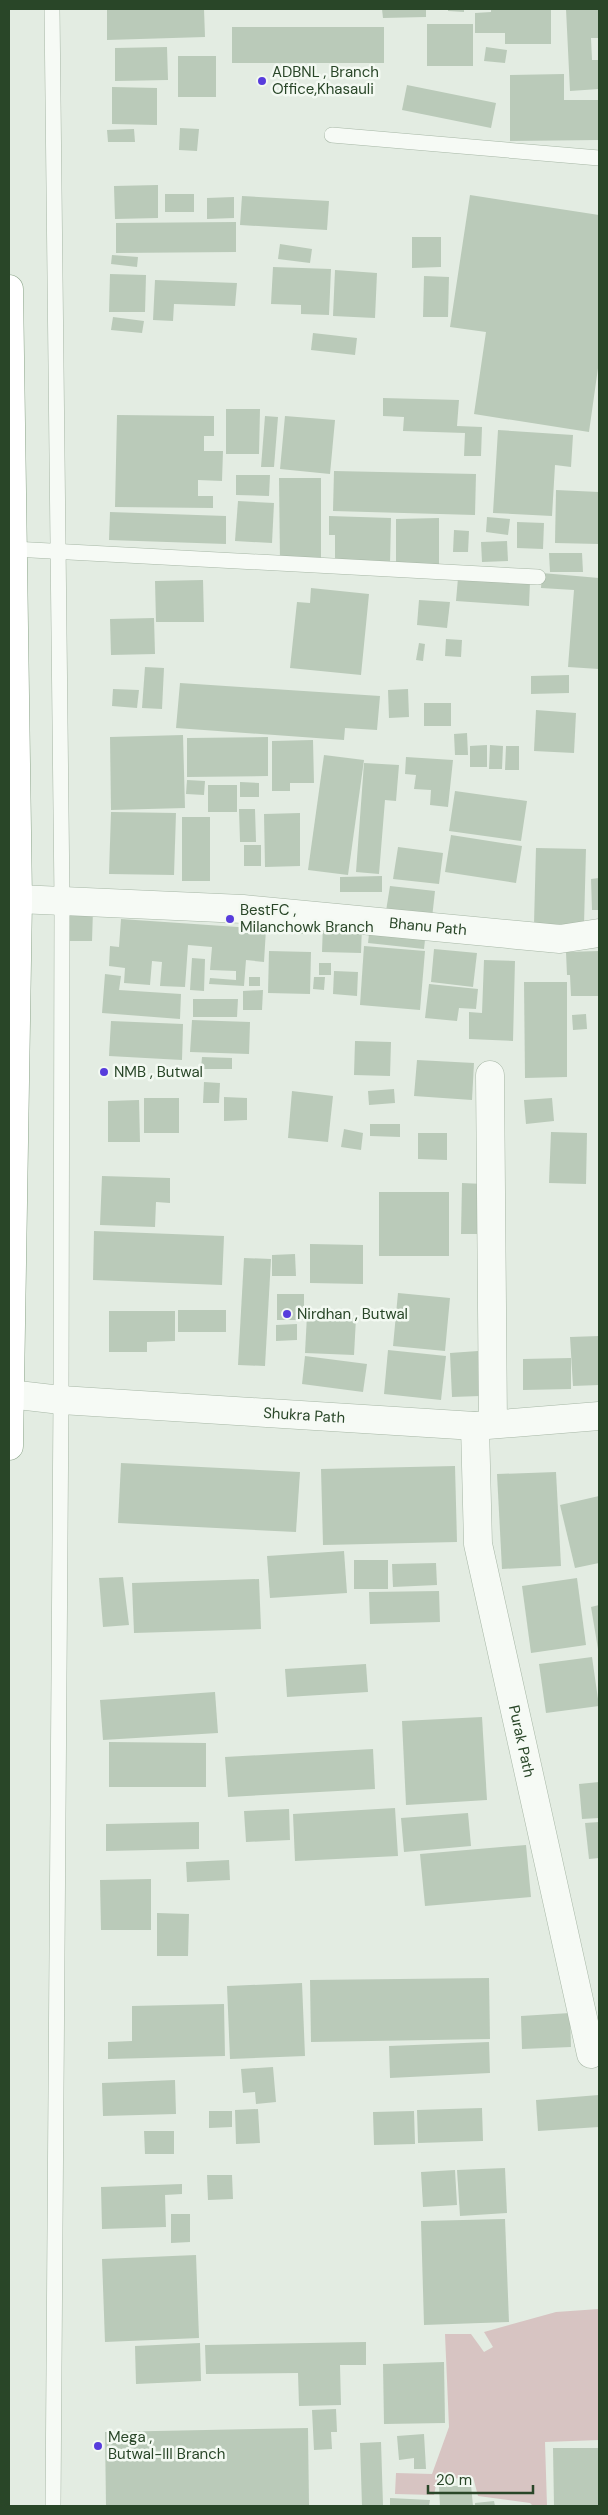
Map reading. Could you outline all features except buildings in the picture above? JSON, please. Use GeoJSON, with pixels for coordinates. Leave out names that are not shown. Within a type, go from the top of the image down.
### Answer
{"type":"FeatureCollection","features":[{"type":"Feature","properties":{"kind":"highway"},"geometry":{"type":"LineString","coordinates":[[9,289],[18,899],[9,1446]]}},
{"type":"Feature","properties":{"kind":"street","name":"Bhanu Path"},"geometry":{"type":"LineString","coordinates":[[18,899],[243,909],[560,939],[599,933]]}},
{"type":"Feature","properties":{"kind":"street","name":"Purak Path"},"geometry":{"type":"LineString","coordinates":[[490,1075],[484,1425],[478,1544],[591,2054]]}},
{"type":"Feature","properties":{"kind":"street","name":"Shukra Path"},"geometry":{"type":"LineString","coordinates":[[9,1394],[61,1400],[484,1425],[599,1416]]}},
{"type":"Feature","properties":{"kind":"lane"},"geometry":{"type":"LineString","coordinates":[[52,9],[62,900],[61,1400],[53,2506]]}},
{"type":"Feature","properties":{"kind":"lane"},"geometry":{"type":"LineString","coordinates":[[332,135],[599,158]]}},
{"type":"Feature","properties":{"kind":"lane"},"geometry":{"type":"LineString","coordinates":[[13,549],[538,577]]}},
{"type":"Feature","properties":{"kind":"shaded area"},"geometry":{"type":"Polygon","coordinates":[[[599,2309],[599,2440],[545,2442],[547,2506],[533,2506],[530,2503],[478,2496],[473,2477],[437,2480],[434,2495],[395,2494],[396,2473],[432,2474],[449,2427],[445,2334],[471,2334],[484,2352],[493,2347],[484,2332],[556,2312],[599,2309]]]}},
{"type":"Feature","properties":{"kind":"place","name":"ADBNL , Branch Office,Khasauli"},"geometry":{"type":"Point","coordinates":[262,81]}},
{"type":"Feature","properties":{"kind":"place","name":"BestFC , Milanchowk Branch"},"geometry":{"type":"Point","coordinates":[230,919]}},
{"type":"Feature","properties":{"kind":"place","name":"NMB , Butwal"},"geometry":{"type":"Point","coordinates":[104,1072]}},
{"type":"Feature","properties":{"kind":"place","name":"Nirdhan , Butwal"},"geometry":{"type":"Point","coordinates":[287,1314]}},
{"type":"Feature","properties":{"kind":"place","name":"Mega , Butwal-III Branch"},"geometry":{"type":"Point","coordinates":[98,2446]}}]}
